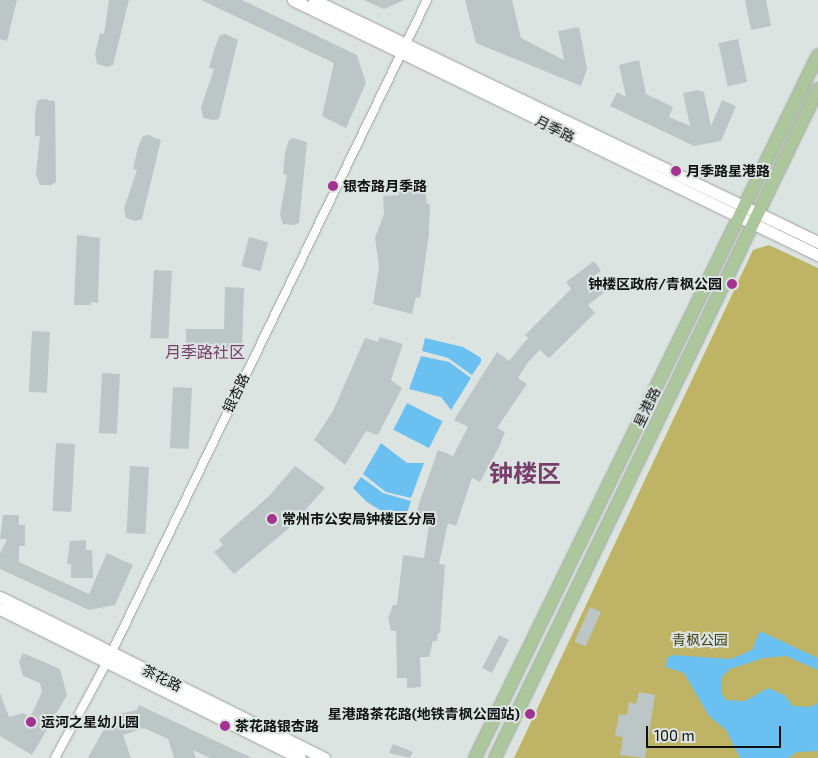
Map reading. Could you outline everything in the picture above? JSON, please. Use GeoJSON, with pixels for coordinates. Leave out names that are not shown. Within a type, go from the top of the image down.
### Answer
{"type":"FeatureCollection","features":[{"type":"Feature","properties":{"kind":"main road","name":"星港路"},"geometry":{"type":"LineString","coordinates":[[475,758],[818,55]]}},
{"type":"Feature","properties":{"kind":"main road","name":"星港路"},"geometry":{"type":"LineString","coordinates":[[495,758],[818,89]]}},
{"type":"Feature","properties":{"kind":"street","name":"月季路"},"geometry":{"type":"LineString","coordinates":[[293,0],[402,49],[754,220],[818,255]]}},
{"type":"Feature","properties":{"kind":"street","name":"月季路"},"geometry":{"type":"LineString","coordinates":[[314,0],[402,49]]}},
{"type":"Feature","properties":{"kind":"street","name":"银杏路"},"geometry":{"type":"LineString","coordinates":[[55,758],[109,657],[426,0]]}},
{"type":"Feature","properties":{"kind":"street","name":"月季路"},"geometry":{"type":"LineString","coordinates":[[754,220],[818,242]]}},
{"type":"Feature","properties":{"kind":"street","name":"茶花路"},"geometry":{"type":"LineString","coordinates":[[0,597],[300,758]]}},
{"type":"Feature","properties":{"kind":"street","name":"茶花路"},"geometry":{"type":"LineString","coordinates":[[0,609],[109,657],[324,758]]}},
{"type":"Feature","properties":{"kind":"green space","name":"青枫公园"},"geometry":{"type":"Polygon","coordinates":[[[769,245],[818,268],[818,758],[514,758],[753,250],[769,245]]]}},
{"type":"Feature","properties":{"kind":"water"},"geometry":{"type":"Polygon","coordinates":[[[425,338],[463,347],[481,358],[481,362],[472,375],[448,358],[422,351],[425,338]]]}},
{"type":"Feature","properties":{"kind":"water"},"geometry":{"type":"Polygon","coordinates":[[[421,356],[449,362],[471,378],[451,410],[441,397],[409,389],[421,356]]]}},
{"type":"Feature","properties":{"kind":"water"},"geometry":{"type":"Polygon","coordinates":[[[407,403],[443,421],[429,448],[393,430],[407,403]]]}},
{"type":"Feature","properties":{"kind":"water"},"geometry":{"type":"Polygon","coordinates":[[[381,443],[407,463],[424,463],[411,498],[386,492],[363,474],[381,443]]]}},
{"type":"Feature","properties":{"kind":"water"},"geometry":{"type":"Polygon","coordinates":[[[361,477],[383,493],[411,501],[406,516],[403,519],[383,512],[367,502],[353,488],[361,477]]]}},
{"type":"Feature","properties":{"kind":"water"},"geometry":{"type":"Polygon","coordinates":[[[760,631],[818,658],[818,670],[786,656],[764,658],[730,669],[722,677],[722,694],[726,700],[745,701],[768,688],[784,695],[793,706],[810,707],[818,703],[818,751],[797,752],[788,758],[740,758],[726,730],[709,716],[684,673],[666,667],[667,658],[673,655],[731,659],[752,650],[760,631]]]}},
{"type":"Feature","properties":{"kind":"building"},"geometry":{"type":"Polygon","coordinates":[[[0,0],[17,0],[7,41],[0,39],[0,0]]]}},
{"type":"Feature","properties":{"kind":"building"},"geometry":{"type":"Polygon","coordinates":[[[109,0],[129,0],[113,65],[107,67],[97,64],[95,54],[100,33],[104,34],[109,0]]]}},
{"type":"Feature","properties":{"kind":"building"},"geometry":{"type":"Polygon","coordinates":[[[201,0],[242,0],[357,55],[366,83],[346,128],[322,116],[334,63],[201,0]]]}},
{"type":"Feature","properties":{"kind":"building"},"geometry":{"type":"Polygon","coordinates":[[[364,0],[404,0],[384,9],[364,0]]]}},
{"type":"Feature","properties":{"kind":"building"},"geometry":{"type":"Polygon","coordinates":[[[465,0],[512,0],[521,38],[564,60],[558,31],[579,27],[587,69],[581,86],[476,43],[465,0]]]}},
{"type":"Feature","properties":{"kind":"building"},"geometry":{"type":"Polygon","coordinates":[[[745,0],[766,0],[771,26],[751,30],[745,0]]]}},
{"type":"Feature","properties":{"kind":"building"},"geometry":{"type":"Polygon","coordinates":[[[225,34],[238,40],[219,119],[203,118],[201,107],[214,69],[209,68],[220,35],[225,34]]]}},
{"type":"Feature","properties":{"kind":"building"},"geometry":{"type":"Polygon","coordinates":[[[738,39],[747,82],[728,86],[718,43],[738,39]]]}},
{"type":"Feature","properties":{"kind":"building"},"geometry":{"type":"Polygon","coordinates":[[[639,60],[646,94],[673,107],[669,117],[690,126],[683,93],[698,90],[704,92],[711,126],[722,100],[736,106],[721,141],[694,146],[610,106],[617,92],[626,97],[619,65],[639,60]]]}},
{"type":"Feature","properties":{"kind":"building"},"geometry":{"type":"Polygon","coordinates":[[[42,99],[55,101],[56,182],[51,185],[40,185],[36,175],[40,136],[35,136],[35,114],[37,101],[42,99]]]}},
{"type":"Feature","properties":{"kind":"building"},"geometry":{"type":"Polygon","coordinates":[[[148,135],[161,140],[142,219],[136,221],[126,218],[124,208],[137,170],[133,169],[138,147],[143,136],[148,135]]]}},
{"type":"Feature","properties":{"kind":"building"},"geometry":{"type":"Polygon","coordinates":[[[293,138],[307,142],[299,223],[294,225],[283,224],[280,214],[287,175],[283,174],[285,152],[289,140],[293,138]]]}},
{"type":"Feature","properties":{"kind":"building"},"geometry":{"type":"Polygon","coordinates":[[[425,184],[427,204],[430,204],[429,233],[420,298],[416,297],[412,314],[373,304],[379,267],[375,238],[384,214],[383,196],[399,195],[398,186],[425,184]]]}},
{"type":"Feature","properties":{"kind":"building"},"geometry":{"type":"Polygon","coordinates":[[[77,235],[100,238],[98,303],[91,302],[91,305],[74,305],[77,235]]]}},
{"type":"Feature","properties":{"kind":"building"},"geometry":{"type":"Polygon","coordinates":[[[249,237],[268,242],[261,271],[241,266],[249,237]]]}},
{"type":"Feature","properties":{"kind":"building"},"geometry":{"type":"Polygon","coordinates":[[[594,261],[601,271],[594,276],[606,291],[588,305],[595,313],[549,358],[540,350],[529,361],[518,378],[527,384],[497,428],[505,432],[499,447],[480,482],[472,478],[456,526],[448,523],[439,564],[445,565],[440,633],[438,633],[437,641],[433,641],[429,657],[420,657],[421,687],[407,688],[407,678],[397,678],[396,631],[391,631],[388,618],[393,605],[397,605],[403,555],[424,558],[429,525],[413,521],[438,450],[453,456],[468,427],[454,420],[497,352],[509,361],[528,338],[525,335],[571,289],[566,282],[594,261]]]}},
{"type":"Feature","properties":{"kind":"building"},"geometry":{"type":"Polygon","coordinates":[[[154,270],[172,271],[168,339],[150,338],[154,270]]]}},
{"type":"Feature","properties":{"kind":"building"},"geometry":{"type":"Polygon","coordinates":[[[225,287],[244,288],[242,350],[186,348],[186,329],[224,329],[225,287]]]}},
{"type":"Feature","properties":{"kind":"building"},"geometry":{"type":"Polygon","coordinates":[[[32,331],[50,332],[47,393],[29,392],[32,331]]]}},
{"type":"Feature","properties":{"kind":"building"},"geometry":{"type":"Polygon","coordinates":[[[380,337],[403,344],[391,380],[402,388],[378,435],[366,431],[345,465],[314,440],[333,411],[365,338],[378,342],[380,337]]]}},
{"type":"Feature","properties":{"kind":"building"},"geometry":{"type":"Polygon","coordinates":[[[102,373],[120,374],[117,434],[99,433],[102,373]]]}},
{"type":"Feature","properties":{"kind":"building"},"geometry":{"type":"Polygon","coordinates":[[[173,387],[192,388],[189,449],[170,448],[173,387]]]}},
{"type":"Feature","properties":{"kind":"building"},"geometry":{"type":"Polygon","coordinates":[[[56,443],[75,444],[71,512],[52,511],[56,443]]]}},
{"type":"Feature","properties":{"kind":"building"},"geometry":{"type":"Polygon","coordinates":[[[130,466],[149,467],[145,534],[126,533],[130,466]]]}},
{"type":"Feature","properties":{"kind":"building"},"geometry":{"type":"Polygon","coordinates":[[[295,466],[325,488],[288,529],[234,574],[214,552],[223,545],[219,540],[269,496],[295,466]]]}},
{"type":"Feature","properties":{"kind":"building"},"geometry":{"type":"Polygon","coordinates":[[[3,515],[19,515],[19,525],[25,525],[25,546],[19,546],[19,562],[89,594],[107,553],[133,565],[115,605],[89,610],[0,569],[0,554],[7,539],[0,539],[3,515]]]}},
{"type":"Feature","properties":{"kind":"building"},"geometry":{"type":"Polygon","coordinates":[[[86,540],[86,550],[92,550],[93,578],[71,578],[71,564],[67,564],[70,541],[86,540]]]}},
{"type":"Feature","properties":{"kind":"building"},"geometry":{"type":"Polygon","coordinates":[[[590,607],[601,612],[586,647],[575,642],[590,607]]]}},
{"type":"Feature","properties":{"kind":"building"},"geometry":{"type":"Polygon","coordinates":[[[499,635],[509,640],[492,673],[482,668],[499,635]]]}},
{"type":"Feature","properties":{"kind":"building"},"geometry":{"type":"Polygon","coordinates":[[[23,653],[60,669],[67,695],[32,755],[0,736],[0,693],[9,717],[23,713],[30,717],[42,692],[40,683],[23,676],[19,662],[23,653]]]}},
{"type":"Feature","properties":{"kind":"building"},"geometry":{"type":"Polygon","coordinates":[[[639,692],[655,695],[645,758],[620,755],[623,737],[615,736],[619,714],[627,715],[629,702],[636,704],[639,692]]]}},
{"type":"Feature","properties":{"kind":"building"},"geometry":{"type":"Polygon","coordinates":[[[139,705],[252,758],[210,758],[193,750],[196,758],[174,758],[168,739],[144,728],[123,735],[131,758],[88,758],[111,716],[137,710],[139,705]]]}},
{"type":"Feature","properties":{"kind":"building"},"geometry":{"type":"Polygon","coordinates":[[[393,744],[413,752],[410,758],[389,753],[393,744]]]}},
{"type":"Feature","properties":{"kind":"place","name":"月季路星港路"},"geometry":{"type":"Point","coordinates":[676,171]}},
{"type":"Feature","properties":{"kind":"place","name":"银杏路月季路"},"geometry":{"type":"Point","coordinates":[333,186]}},
{"type":"Feature","properties":{"kind":"place","name":"钟楼区政府/青枫公园"},"geometry":{"type":"Point","coordinates":[732,284]}},
{"type":"Feature","properties":{"kind":"place","name":"常州市公安局钟楼区分局"},"geometry":{"type":"Point","coordinates":[272,519]}},
{"type":"Feature","properties":{"kind":"place","name":"星港路茶花路(地铁青枫公园站)"},"geometry":{"type":"Point","coordinates":[530,714]}},
{"type":"Feature","properties":{"kind":"place","name":"运河之星幼儿园"},"geometry":{"type":"Point","coordinates":[31,722]}},
{"type":"Feature","properties":{"kind":"place","name":"茶花路银杏路"},"geometry":{"type":"Point","coordinates":[225,726]}},
{"type":"Feature","properties":{"kind":"district","name":"月季路社区"},"geometry":{"type":"Point","coordinates":[205,352]}},
{"type":"Feature","properties":{"kind":"district","name":"钟楼区"},"geometry":{"type":"Point","coordinates":[525,473]}}]}
